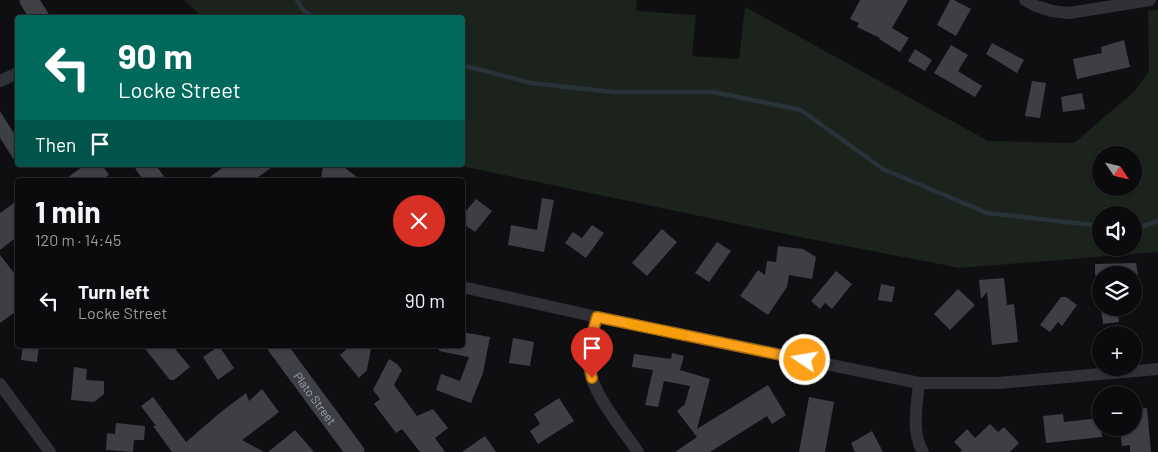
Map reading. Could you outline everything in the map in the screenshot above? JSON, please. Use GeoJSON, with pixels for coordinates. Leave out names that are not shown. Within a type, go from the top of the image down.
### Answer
{"type":"FeatureCollection","features":[{"type":"Feature","properties":{"kind":"street"},"geometry":{"type":"LineString","coordinates":[[29,0],[38,15]]}},
{"type":"Feature","properties":{"kind":"street"},"geometry":{"type":"LineString","coordinates":[[1025,0],[1036,6],[1069,14],[1150,0]]}},
{"type":"Feature","properties":{"kind":"street"},"geometry":{"type":"LineString","coordinates":[[0,81],[15,74]]}},
{"type":"Feature","properties":{"kind":"street"},"geometry":{"type":"LineString","coordinates":[[145,167],[154,178]]}},
{"type":"Feature","properties":{"kind":"street"},"geometry":{"type":"LineString","coordinates":[[465,288],[597,317],[919,383],[998,384],[1158,369]]}},
{"type":"Feature","properties":{"kind":"street"},"geometry":{"type":"LineString","coordinates":[[597,317],[590,341],[589,367],[595,389],[638,452]]}},
{"type":"Feature","properties":{"kind":"street","name":"Plato Street"},"geometry":{"type":"LineString","coordinates":[[278,348],[355,452]]}},
{"type":"Feature","properties":{"kind":"street"},"geometry":{"type":"LineString","coordinates":[[919,383],[915,426],[919,446],[923,452]]}},
{"type":"Feature","properties":{"kind":"street"},"geometry":{"type":"LineString","coordinates":[[0,384],[50,452]]}},
{"type":"Feature","properties":{"kind":"shaded area"},"geometry":{"type":"Polygon","coordinates":[[[184,0],[637,0],[636,11],[696,15],[692,56],[739,59],[745,7],[988,141],[1074,143],[1134,92],[1149,71],[1148,11],[1158,10],[1158,252],[1142,253],[1142,206],[1092,206],[1092,256],[1108,256],[960,268],[800,237],[465,167],[465,15],[200,15],[184,0]]]}},
{"type":"Feature","properties":{"kind":"building"},"geometry":{"type":"Polygon","coordinates":[[[860,0],[908,0],[892,28],[909,38],[900,52],[880,38],[857,27],[859,23],[850,19],[860,0]]]}},
{"type":"Feature","properties":{"kind":"building"},"geometry":{"type":"Polygon","coordinates":[[[950,0],[954,0],[971,9],[956,36],[937,25],[950,0]]]}},
{"type":"Feature","properties":{"kind":"building"},"geometry":{"type":"Polygon","coordinates":[[[1124,40],[1130,67],[1077,79],[1073,59],[1102,53],[1101,47],[1124,40]]]}},
{"type":"Feature","properties":{"kind":"building"},"geometry":{"type":"Polygon","coordinates":[[[992,43],[1024,60],[1017,73],[986,54],[992,43]]]}},
{"type":"Feature","properties":{"kind":"building"},"geometry":{"type":"Polygon","coordinates":[[[951,45],[968,55],[958,71],[982,86],[975,97],[934,73],[951,45]]]}},
{"type":"Feature","properties":{"kind":"building"},"geometry":{"type":"Polygon","coordinates":[[[915,49],[932,60],[925,71],[908,61],[915,49]]]}},
{"type":"Feature","properties":{"kind":"building"},"geometry":{"type":"Polygon","coordinates":[[[1032,81],[1046,83],[1040,118],[1025,116],[1032,81]]]}},
{"type":"Feature","properties":{"kind":"building"},"geometry":{"type":"Polygon","coordinates":[[[1082,93],[1085,109],[1063,112],[1061,97],[1082,93]]]}},
{"type":"Feature","properties":{"kind":"building"},"geometry":{"type":"Polygon","coordinates":[[[0,111],[15,135],[15,161],[0,138],[0,111]]]}},
{"type":"Feature","properties":{"kind":"building"},"geometry":{"type":"Polygon","coordinates":[[[82,167],[103,167],[109,175],[105,178],[67,178],[82,167]]]}},
{"type":"Feature","properties":{"kind":"building"},"geometry":{"type":"Polygon","coordinates":[[[223,167],[272,167],[257,178],[209,178],[223,167]]]}},
{"type":"Feature","properties":{"kind":"building"},"geometry":{"type":"Polygon","coordinates":[[[323,167],[344,167],[358,178],[321,178],[323,167]]]}},
{"type":"Feature","properties":{"kind":"building"},"geometry":{"type":"Polygon","coordinates":[[[542,198],[554,200],[544,252],[508,245],[511,225],[537,230],[542,198]]]}},
{"type":"Feature","properties":{"kind":"building"},"geometry":{"type":"Polygon","coordinates":[[[476,199],[492,211],[475,232],[465,225],[465,212],[476,199]]]}},
{"type":"Feature","properties":{"kind":"building"},"geometry":{"type":"Polygon","coordinates":[[[15,202],[15,238],[0,250],[0,213],[15,202]]]}},
{"type":"Feature","properties":{"kind":"building"},"geometry":{"type":"Polygon","coordinates":[[[592,225],[604,233],[586,258],[565,243],[573,232],[582,238],[592,225]]]}},
{"type":"Feature","properties":{"kind":"building"},"geometry":{"type":"Polygon","coordinates":[[[662,229],[677,242],[647,276],[632,263],[662,229]]]}},
{"type":"Feature","properties":{"kind":"building"},"geometry":{"type":"Polygon","coordinates":[[[717,242],[731,251],[709,282],[695,273],[717,242]]]}},
{"type":"Feature","properties":{"kind":"building"},"geometry":{"type":"Polygon","coordinates":[[[778,246],[803,249],[816,257],[812,279],[789,275],[787,287],[768,315],[740,296],[758,270],[765,275],[767,261],[776,262],[778,246]]]}},
{"type":"Feature","properties":{"kind":"building"},"geometry":{"type":"Polygon","coordinates":[[[0,255],[15,274],[15,312],[0,323],[0,255]]]}},
{"type":"Feature","properties":{"kind":"building"},"geometry":{"type":"Polygon","coordinates":[[[1136,263],[1136,266],[1095,266],[1095,264],[1136,263]]]}},
{"type":"Feature","properties":{"kind":"building"},"geometry":{"type":"Polygon","coordinates":[[[836,271],[852,284],[832,309],[825,303],[820,309],[811,301],[836,271]]]}},
{"type":"Feature","properties":{"kind":"building"},"geometry":{"type":"Polygon","coordinates":[[[1004,278],[1007,305],[1014,304],[1018,342],[992,345],[987,292],[981,299],[979,280],[1004,278]]]}},
{"type":"Feature","properties":{"kind":"building"},"geometry":{"type":"Polygon","coordinates":[[[881,284],[895,287],[892,302],[878,300],[881,284]]]}},
{"type":"Feature","properties":{"kind":"building"},"geometry":{"type":"Polygon","coordinates":[[[958,289],[975,305],[950,330],[934,314],[958,289]]]}},
{"type":"Feature","properties":{"kind":"building"},"geometry":{"type":"Polygon","coordinates":[[[1061,297],[1066,297],[1077,305],[1062,326],[1058,322],[1050,332],[1040,325],[1061,297]]]}},
{"type":"Feature","properties":{"kind":"building"},"geometry":{"type":"Polygon","coordinates":[[[1102,316],[1118,316],[1119,322],[1103,324],[1102,316]]]}},
{"type":"Feature","properties":{"kind":"building"},"geometry":{"type":"Polygon","coordinates":[[[465,333],[490,337],[483,373],[471,403],[436,390],[441,374],[460,381],[469,357],[439,351],[439,348],[465,348],[465,333]]]}},
{"type":"Feature","properties":{"kind":"building"},"geometry":{"type":"Polygon","coordinates":[[[513,338],[534,342],[530,366],[509,363],[513,338]]]}},
{"type":"Feature","properties":{"kind":"building"},"geometry":{"type":"Polygon","coordinates":[[[23,348],[39,348],[37,362],[21,360],[23,348]]]}},
{"type":"Feature","properties":{"kind":"building"},"geometry":{"type":"Polygon","coordinates":[[[144,348],[174,348],[190,367],[174,380],[170,380],[144,348]]]}},
{"type":"Feature","properties":{"kind":"building"},"geometry":{"type":"Polygon","coordinates":[[[216,348],[220,348],[234,368],[218,380],[203,357],[216,348]]]}},
{"type":"Feature","properties":{"kind":"building"},"geometry":{"type":"Polygon","coordinates":[[[348,348],[371,348],[367,370],[359,378],[340,355],[348,348]]]}},
{"type":"Feature","properties":{"kind":"building"},"geometry":{"type":"Polygon","coordinates":[[[672,353],[684,356],[680,370],[710,379],[697,429],[768,385],[786,415],[772,424],[767,416],[710,452],[675,452],[697,437],[677,411],[685,404],[690,386],[664,381],[658,407],[645,405],[653,370],[632,367],[634,354],[671,359],[672,353]]]}},
{"type":"Feature","properties":{"kind":"building"},"geometry":{"type":"Polygon","coordinates":[[[389,359],[402,370],[394,385],[417,416],[433,409],[448,428],[435,438],[445,452],[420,452],[402,429],[396,433],[374,404],[380,399],[373,390],[389,359]]]}},
{"type":"Feature","properties":{"kind":"building"},"geometry":{"type":"Polygon","coordinates":[[[74,367],[87,369],[86,380],[104,381],[104,394],[94,402],[71,400],[74,367]]]}},
{"type":"Feature","properties":{"kind":"building"},"geometry":{"type":"Polygon","coordinates":[[[262,389],[279,412],[242,440],[264,452],[172,452],[141,406],[153,397],[186,442],[246,393],[249,401],[262,389]]]}},
{"type":"Feature","properties":{"kind":"building"},"geometry":{"type":"Polygon","coordinates":[[[809,397],[834,402],[825,452],[799,452],[809,397]]]}},
{"type":"Feature","properties":{"kind":"building"},"geometry":{"type":"Polygon","coordinates":[[[559,398],[574,421],[538,444],[530,431],[540,424],[534,414],[559,398]]]}},
{"type":"Feature","properties":{"kind":"building"},"geometry":{"type":"Polygon","coordinates":[[[1142,408],[1147,408],[1151,452],[1130,452],[1130,445],[1122,446],[1121,436],[1142,436],[1142,408]]]}},
{"type":"Feature","properties":{"kind":"building"},"geometry":{"type":"Polygon","coordinates":[[[1063,414],[1064,422],[1092,419],[1092,436],[1102,437],[1046,443],[1043,416],[1063,414]]]}},
{"type":"Feature","properties":{"kind":"building"},"geometry":{"type":"Polygon","coordinates":[[[116,423],[145,426],[144,440],[134,440],[133,452],[106,450],[107,433],[115,434],[116,423]]]}},
{"type":"Feature","properties":{"kind":"building"},"geometry":{"type":"Polygon","coordinates":[[[990,424],[998,432],[1004,427],[1019,443],[1010,452],[960,452],[962,450],[954,442],[967,429],[975,438],[990,424]]]}},
{"type":"Feature","properties":{"kind":"building"},"geometry":{"type":"Polygon","coordinates":[[[295,430],[314,452],[268,452],[289,435],[295,430]]]}},
{"type":"Feature","properties":{"kind":"building"},"geometry":{"type":"Polygon","coordinates":[[[872,431],[883,452],[855,452],[851,443],[872,431]]]}},
{"type":"Feature","properties":{"kind":"building"},"geometry":{"type":"Polygon","coordinates":[[[485,436],[496,452],[462,452],[485,436]]]}},
{"type":"Feature","properties":{"kind":"waterway"},"geometry":{"type":"LineString","coordinates":[[297,0],[303,10],[310,15]]}},
{"type":"Feature","properties":{"kind":"waterway"},"geometry":{"type":"LineString","coordinates":[[465,66],[531,83],[613,92],[714,92],[801,110],[883,169],[987,213],[1092,225]]}},
{"type":"Feature","properties":{"kind":"waterway"},"geometry":{"type":"LineString","coordinates":[[1142,226],[1158,221]]}},
{"type":"Feature","properties":{"kind":"slow traffic"},"geometry":{"type":"LineString","coordinates":[[630,324],[684,335]]}},
{"type":"Feature","properties":{"kind":"route"},"geometry":{"type":"LineString","coordinates":[[592,378],[589,367],[590,341],[597,317],[805,360]]}}]}
